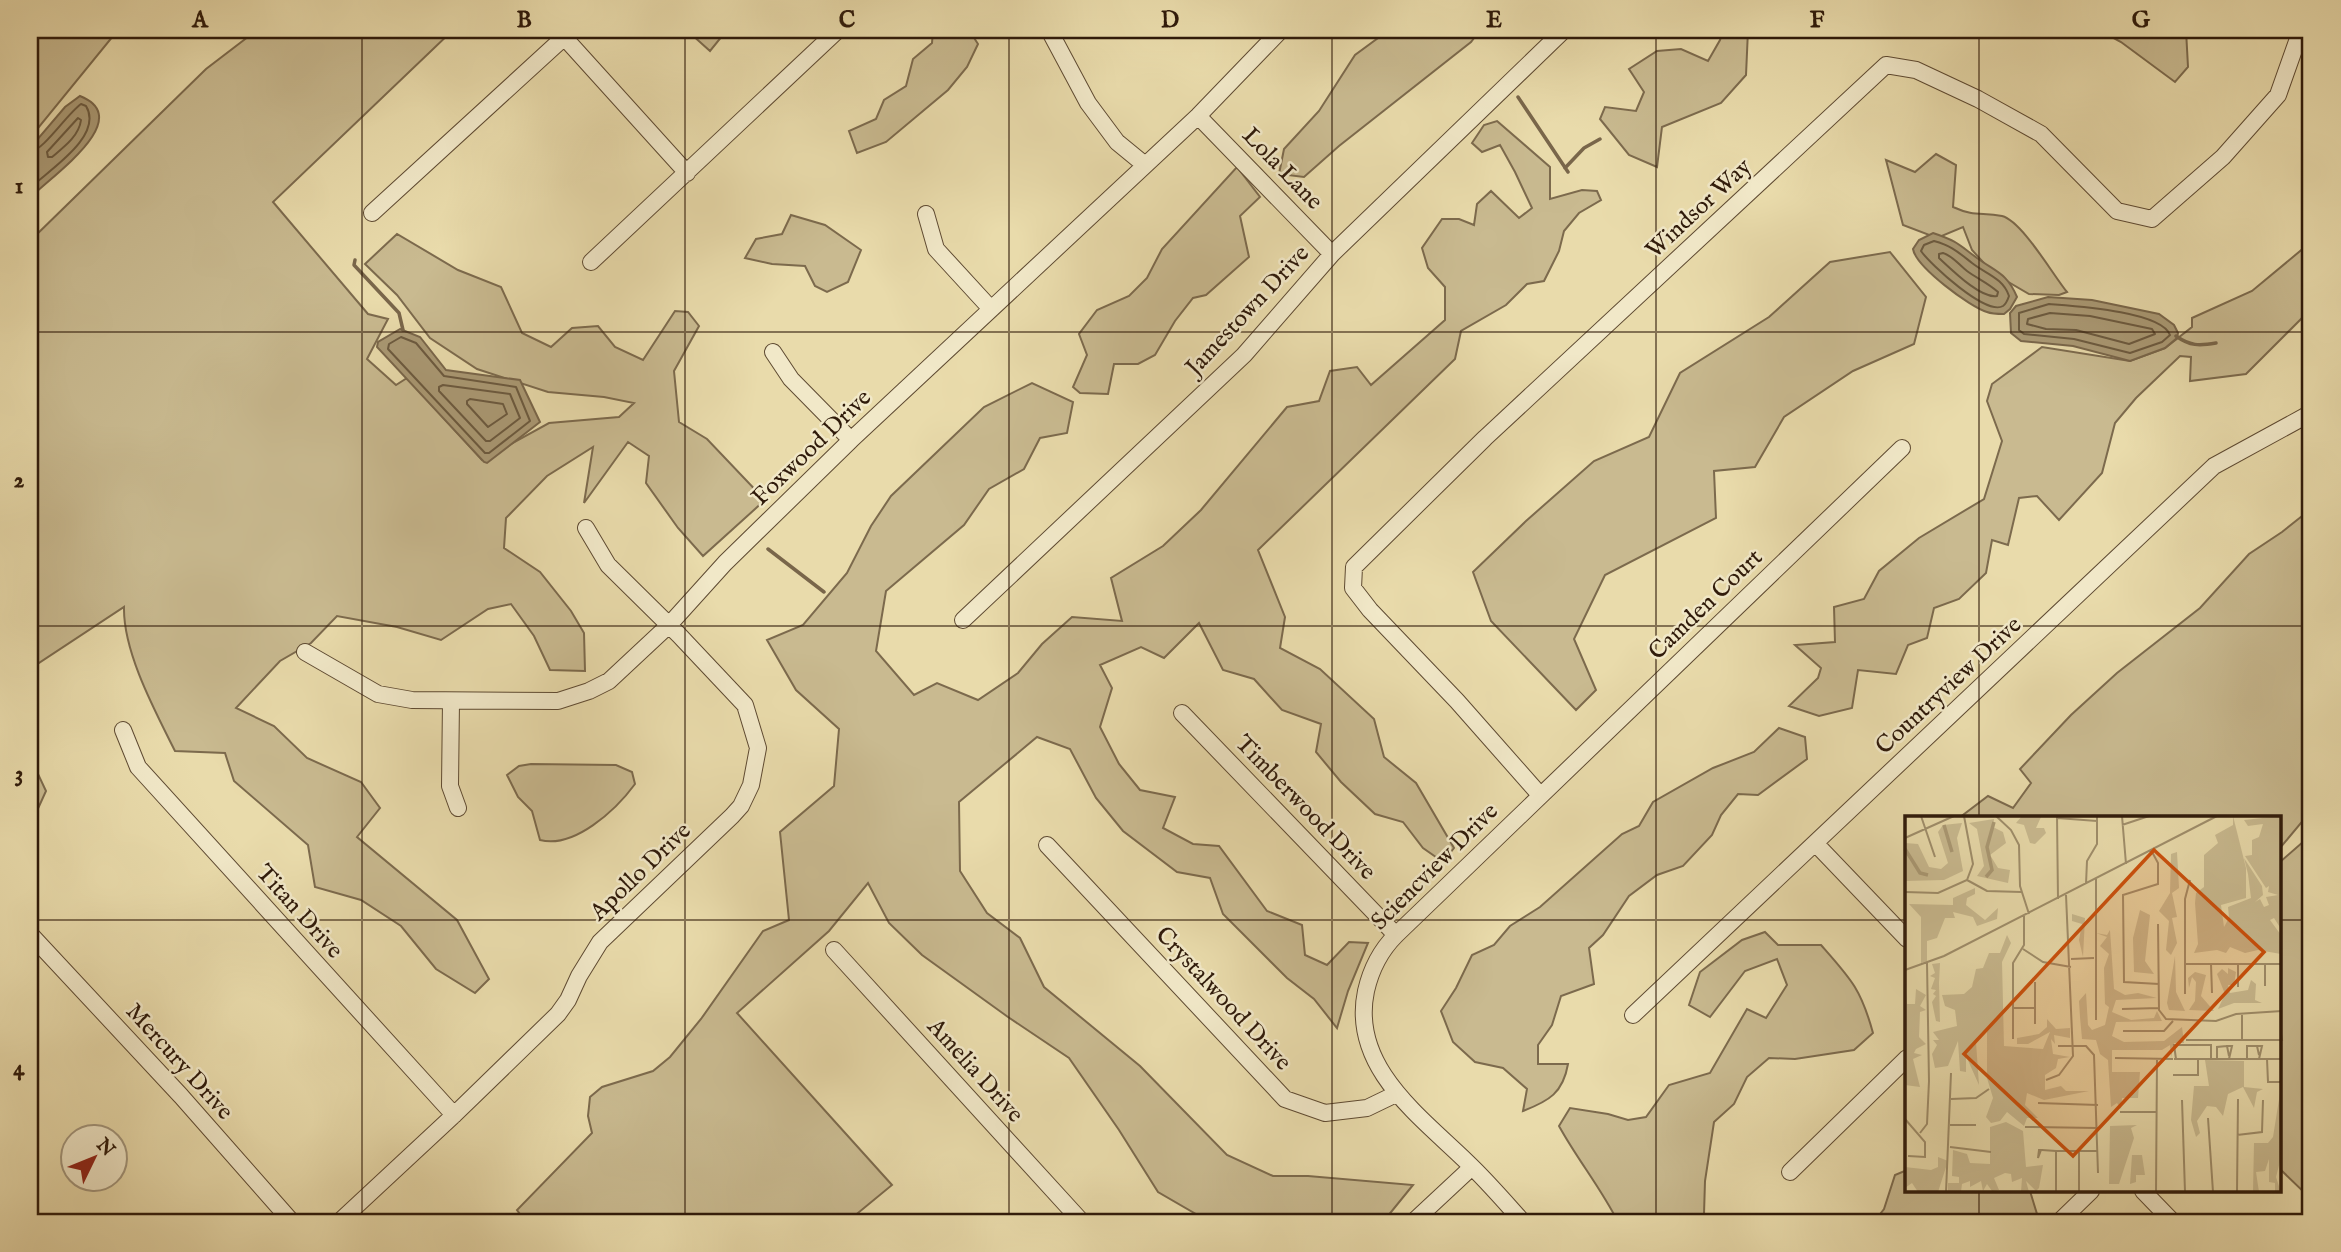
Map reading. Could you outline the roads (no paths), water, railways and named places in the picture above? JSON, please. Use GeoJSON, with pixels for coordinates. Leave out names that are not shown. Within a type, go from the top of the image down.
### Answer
{"type":"FeatureCollection","features":[{"type":"Feature","properties":{"kind":"street"},"geometry":{"type":"LineString","coordinates":[[591,261],[838,30]]}},
{"type":"Feature","properties":{"kind":"street"},"geometry":{"type":"LineString","coordinates":[[1049,30],[1088,103],[1116,142],[1145,165]]}},
{"type":"Feature","properties":{"kind":"street","name":"Foxwood Drive"},"geometry":{"type":"LineString","coordinates":[[305,652],[379,694],[412,700],[558,701],[609,681],[669,625],[725,564],[852,440],[1198,116],[1281,30]]}},
{"type":"Feature","properties":{"kind":"street","name":"Jamestown Drive"},"geometry":{"type":"LineString","coordinates":[[963,620],[1244,355],[1332,254],[1564,30]]}},
{"type":"Feature","properties":{"kind":"street","name":"Windsor Way"},"geometry":{"type":"LineString","coordinates":[[1540,795],[1457,701],[1370,610],[1353,588],[1354,567],[1486,438],[1886,65],[1916,70],[1979,99],[2042,134],[2117,211],[2152,219],[2223,157],[2278,95],[2301,30]]}},
{"type":"Feature","properties":{"kind":"street"},"geometry":{"type":"LineString","coordinates":[[372,213],[568,34],[687,173]]}},
{"type":"Feature","properties":{"kind":"street","name":"Lola Lane"},"geometry":{"type":"LineString","coordinates":[[1198,116],[1332,254]]}},
{"type":"Feature","properties":{"kind":"street"},"geometry":{"type":"LineString","coordinates":[[926,214],[936,249],[991,309]]}},
{"type":"Feature","properties":{"kind":"street"},"geometry":{"type":"LineString","coordinates":[[773,352],[790,379],[852,440]]}},
{"type":"Feature","properties":{"kind":"street","name":"Countryview Drive"},"geometry":{"type":"LineString","coordinates":[[1633,1015],[2214,466],[2311,413]]}},
{"type":"Feature","properties":{"kind":"street","name":"Camden Court"},"geometry":{"type":"LineString","coordinates":[[1540,795],[1902,448]]}},
{"type":"Feature","properties":{"kind":"street","name":"Apollo Drive"},"geometry":{"type":"LineString","coordinates":[[339,1222],[558,1014],[600,942],[732,816],[741,806],[751,785],[758,748],[745,705],[608,565],[586,528]]}},
{"type":"Feature","properties":{"kind":"street"},"geometry":{"type":"LineString","coordinates":[[451,701],[450,786],[458,808]]}},
{"type":"Feature","properties":{"kind":"street","name":"Timberwood Drive"},"geometry":{"type":"LineString","coordinates":[[1182,713],[1396,935]]}},
{"type":"Feature","properties":{"kind":"street","name":"Titan Drive"},"geometry":{"type":"LineString","coordinates":[[123,730],[138,767],[454,1115]]}},
{"type":"Feature","properties":{"kind":"street","name":"Sciencview Drive"},"geometry":{"type":"LineString","coordinates":[[1523,1222],[1472,1167],[1396,1094],[1366,1040],[1363,1008],[1374,965],[1387,943],[1540,795]]}},
{"type":"Feature","properties":{"kind":"street"},"geometry":{"type":"LineString","coordinates":[[1816,844],[1905,937]]}},
{"type":"Feature","properties":{"kind":"street","name":"Crystalwood Drive"},"geometry":{"type":"LineString","coordinates":[[1047,845],[1285,1099],[1325,1113],[1367,1108],[1396,1094]]}},
{"type":"Feature","properties":{"kind":"street","name":"Mercury Drive"},"geometry":{"type":"LineString","coordinates":[[30,934],[181,1096],[292,1222]]}},
{"type":"Feature","properties":{"kind":"street","name":"Amelia Drive"},"geometry":{"type":"LineString","coordinates":[[834,950],[1077,1217]]}},
{"type":"Feature","properties":{"kind":"street"},"geometry":{"type":"LineString","coordinates":[[1790,1172],[1905,1060]]}},
{"type":"Feature","properties":{"kind":"street"},"geometry":{"type":"LineString","coordinates":[[1413,1222],[1472,1167]]}},
{"type":"Feature","properties":{"kind":"street"},"geometry":{"type":"LineString","coordinates":[[2059,1222],[2090,1192]]}},
{"type":"Feature","properties":{"kind":"street"},"geometry":{"type":"LineString","coordinates":[[2144,1192],[2173,1222]]}},
{"type":"Feature","properties":{"kind":"street"},"geometry":{"type":"LineString","coordinates":[[1059,1222],[1077,1217]]}},
{"type":"Feature","properties":{"kind":"water"},"geometry":{"type":"Polygon","coordinates":[[[80,96],[95,106],[99,119],[94,133],[69,163],[30,198],[30,148],[65,107],[80,96]]]}},
{"type":"Feature","properties":{"kind":"water"},"geometry":{"type":"Polygon","coordinates":[[[1933,233],[1957,243],[2005,278],[2017,297],[2010,309],[2000,314],[1979,309],[1933,276],[1916,257],[1913,249],[1919,240],[1933,233]]]}},
{"type":"Feature","properties":{"kind":"water"},"geometry":{"type":"Polygon","coordinates":[[[2048,297],[2092,300],[2159,314],[2174,325],[2177,338],[2165,348],[2130,361],[2073,346],[2021,341],[2011,333],[2010,313],[2016,306],[2048,297]]]}},
{"type":"Feature","properties":{"kind":"water"},"geometry":{"type":"Polygon","coordinates":[[[400,329],[420,337],[446,370],[520,380],[540,422],[487,463],[484,462],[377,347],[378,342],[400,329]]]}},
{"type":"Feature","properties":{"kind":"waterway"},"geometry":{"type":"LineString","coordinates":[[1518,97],[1568,172]]}},
{"type":"Feature","properties":{"kind":"waterway"},"geometry":{"type":"LineString","coordinates":[[1565,168],[1584,148],[1600,139]]}},
{"type":"Feature","properties":{"kind":"waterway"},"geometry":{"type":"LineString","coordinates":[[355,260],[354,265],[399,313],[403,330]]}},
{"type":"Feature","properties":{"kind":"waterway"},"geometry":{"type":"LineString","coordinates":[[2176,336],[2195,344],[2216,343]]}},
{"type":"Feature","properties":{"kind":"waterway"},"geometry":{"type":"LineString","coordinates":[[768,549],[824,592]]}}]}
